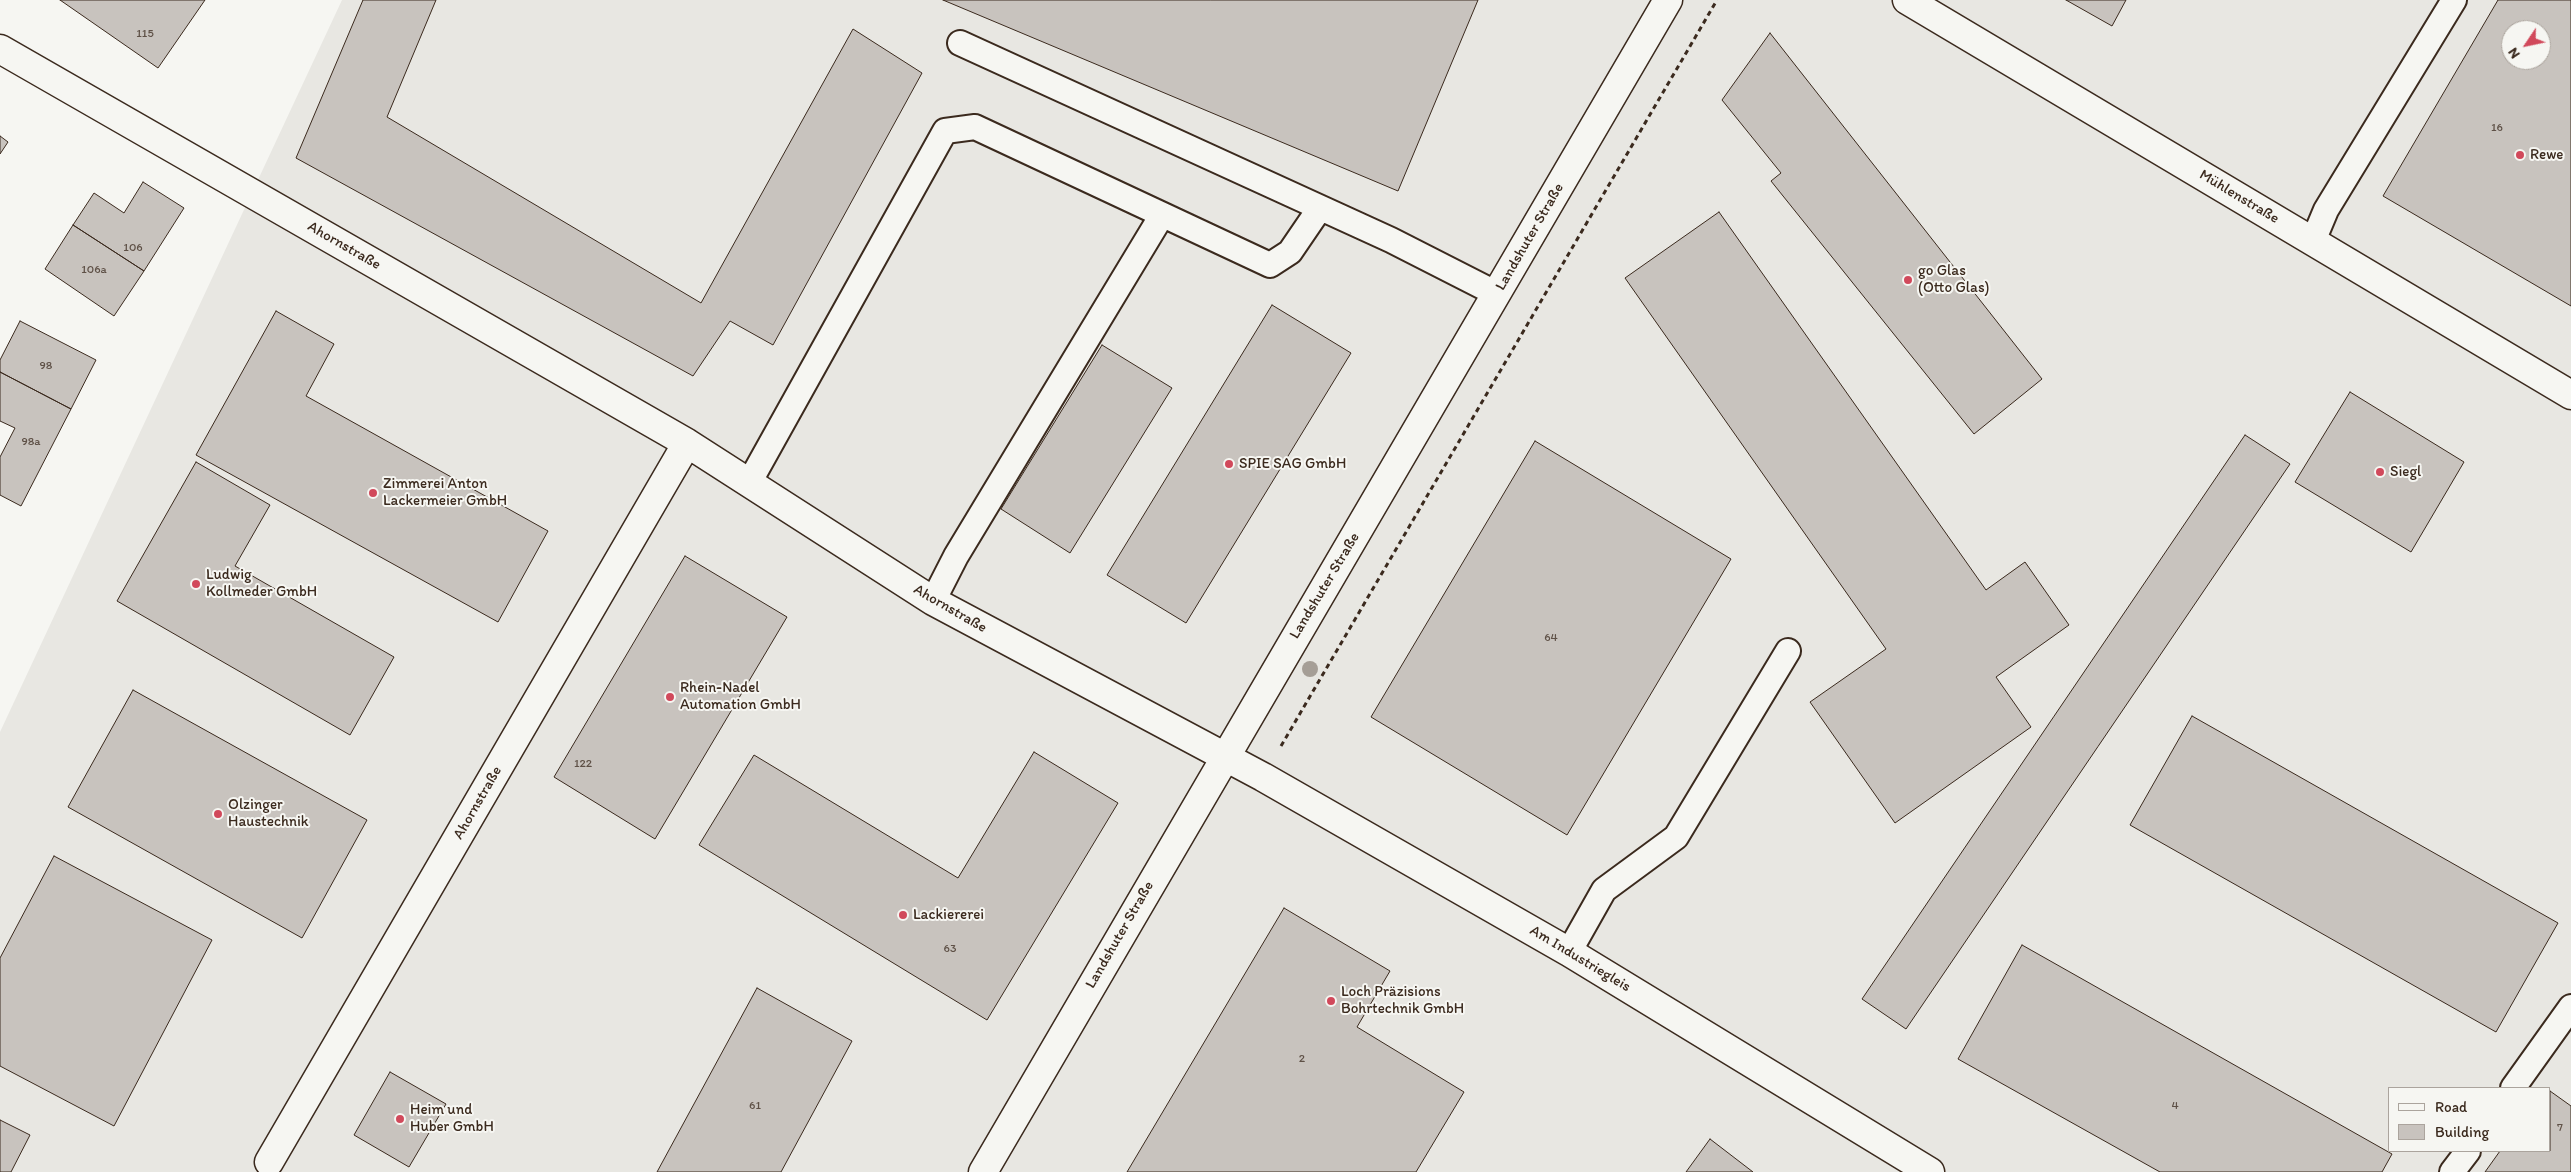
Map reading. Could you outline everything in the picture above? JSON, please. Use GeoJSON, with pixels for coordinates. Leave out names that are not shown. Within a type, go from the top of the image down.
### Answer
{"type":"FeatureCollection","features":[{"type":"Feature","properties":{"kind":"street","name":"Landshuter Straße"},"geometry":{"type":"LineString","coordinates":[[983,1172],[1224,756],[1668,0]]}},
{"type":"Feature","properties":{"kind":"street","name":"Mühlenstraße"},"geometry":{"type":"LineString","coordinates":[[1907,0],[2571,395]]}},
{"type":"Feature","properties":{"kind":"street","name":"Ahornstraße"},"geometry":{"type":"LineString","coordinates":[[0,49],[687,444],[933,601],[1224,756]]}},
{"type":"Feature","properties":{"kind":"street","name":"Ahornstraße"},"geometry":{"type":"LineString","coordinates":[[269,1162],[687,444]]}},
{"type":"Feature","properties":{"kind":"street","name":"Am Industriegleis"},"geometry":{"type":"LineString","coordinates":[[1224,756],[1569,952],[1930,1172]]}},
{"type":"Feature","properties":{"kind":"lane"},"geometry":{"type":"LineString","coordinates":[[2313,241],[2326,210],[2454,0]]}},
{"type":"Feature","properties":{"kind":"lane"},"geometry":{"type":"LineString","coordinates":[[960,43],[1320,208],[1497,294]]}},
{"type":"Feature","properties":{"kind":"lane"},"geometry":{"type":"LineString","coordinates":[[749,483],[945,132],[975,127],[1270,265],[1290,252],[1320,208]]}},
{"type":"Feature","properties":{"kind":"lane"},"geometry":{"type":"LineString","coordinates":[[933,601],[956,556],[1162,214]]}},
{"type":"Feature","properties":{"kind":"lane"},"geometry":{"type":"LineString","coordinates":[[1569,952],[1604,890],[1676,837],[1788,651]]}},
{"type":"Feature","properties":{"kind":"lane"},"geometry":{"type":"LineString","coordinates":[[2514,1087],[2571,1007]]}},
{"type":"Feature","properties":{"kind":"lane"},"geometry":{"type":"LineString","coordinates":[[2452,1172],[2467,1152]]}},
{"type":"Feature","properties":{"kind":"path"},"geometry":{"type":"LineString","coordinates":[[1263,777],[1717,0]]}},
{"type":"Feature","properties":{"kind":"shaded area"},"geometry":{"type":"Polygon","coordinates":[[[342,0],[2571,0],[2571,1172],[0,1172],[0,732],[342,0]]]}},
{"type":"Feature","properties":{"kind":"building"},"geometry":{"type":"Polygon","coordinates":[[[60,0],[205,0],[158,68],[60,0]]]}},
{"type":"Feature","properties":{"kind":"building"},"geometry":{"type":"Polygon","coordinates":[[[363,0],[436,0],[387,117],[701,303],[853,29],[922,73],[773,345],[730,321],[693,376],[296,158],[363,0]]]}},
{"type":"Feature","properties":{"kind":"building"},"geometry":{"type":"Polygon","coordinates":[[[943,0],[1478,0],[1398,191],[943,0]]]}},
{"type":"Feature","properties":{"kind":"building"},"geometry":{"type":"Polygon","coordinates":[[[2066,0],[2126,0],[2112,26],[2066,0]]]}},
{"type":"Feature","properties":{"kind":"building"},"geometry":{"type":"Polygon","coordinates":[[[2498,0],[2571,0],[2571,306],[2383,196],[2498,0]]]}},
{"type":"Feature","properties":{"kind":"building","name":"go Glas (Otto Glas)"},"geometry":{"type":"Polygon","coordinates":[[[1770,33],[2042,379],[1974,434],[1771,181],[1781,173],[1722,100],[1770,33]]]}},
{"type":"Feature","properties":{"kind":"building"},"geometry":{"type":"Polygon","coordinates":[[[0,136],[8,142],[0,154],[0,136]]]}},
{"type":"Feature","properties":{"kind":"building"},"geometry":{"type":"Polygon","coordinates":[[[143,182],[184,208],[144,271],[73,225],[94,193],[124,213],[143,182]]]}},
{"type":"Feature","properties":{"kind":"building"},"geometry":{"type":"Polygon","coordinates":[[[1719,212],[1986,590],[2025,562],[2069,625],[1996,677],[2031,727],[1895,823],[1810,702],[1886,649],[1625,278],[1719,212]]]}},
{"type":"Feature","properties":{"kind":"building"},"geometry":{"type":"Polygon","coordinates":[[[73,225],[144,271],[114,316],[45,269],[73,225]]]}},
{"type":"Feature","properties":{"kind":"building"},"geometry":{"type":"Polygon","coordinates":[[[1272,305],[1351,353],[1186,623],[1107,575],[1272,305]]]}},
{"type":"Feature","properties":{"kind":"building","name":"Zimmerei Anton Lackermeier GmbH"},"geometry":{"type":"Polygon","coordinates":[[[276,311],[334,344],[306,396],[548,531],[498,622],[196,455],[276,311]]]}},
{"type":"Feature","properties":{"kind":"building"},"geometry":{"type":"Polygon","coordinates":[[[20,321],[96,360],[71,409],[0,372],[0,360],[20,321]]]}},
{"type":"Feature","properties":{"kind":"building"},"geometry":{"type":"Polygon","coordinates":[[[1102,345],[1172,388],[1070,553],[1001,509],[1102,345]]]}},
{"type":"Feature","properties":{"kind":"building"},"geometry":{"type":"Polygon","coordinates":[[[0,372],[71,409],[21,506],[0,495],[0,457],[15,428],[0,421],[0,372]]]}},
{"type":"Feature","properties":{"kind":"building","name":"Siegl"},"geometry":{"type":"Polygon","coordinates":[[[2350,392],[2464,462],[2411,552],[2295,482],[2350,392]]]}},
{"type":"Feature","properties":{"kind":"building"},"geometry":{"type":"Polygon","coordinates":[[[2245,435],[2290,464],[1906,1029],[1862,999],[2245,435]]]}},
{"type":"Feature","properties":{"kind":"building"},"geometry":{"type":"Polygon","coordinates":[[[1535,441],[1731,559],[1567,835],[1371,717],[1535,441]]]}},
{"type":"Feature","properties":{"kind":"building","name":"Ludwig Kollmeder GmbH"},"geometry":{"type":"Polygon","coordinates":[[[196,462],[270,505],[235,566],[394,657],[350,735],[117,601],[196,462]]]}},
{"type":"Feature","properties":{"kind":"building","name":"Rhein-Nadel Automation GmbH"},"geometry":{"type":"Polygon","coordinates":[[[685,556],[787,617],[655,839],[554,777],[685,556]]]}},
{"type":"Feature","properties":{"kind":"building","name":"Olzinger Haustechnik"},"geometry":{"type":"Polygon","coordinates":[[[133,690],[367,820],[302,938],[68,807],[133,690]]]}},
{"type":"Feature","properties":{"kind":"building"},"geometry":{"type":"Polygon","coordinates":[[[2192,716],[2558,923],[2496,1032],[2130,825],[2192,716]]]}},
{"type":"Feature","properties":{"kind":"building"},"geometry":{"type":"Polygon","coordinates":[[[1034,752],[1118,803],[987,1020],[699,845],[754,755],[958,878],[1034,752]]]}},
{"type":"Feature","properties":{"kind":"building"},"geometry":{"type":"Polygon","coordinates":[[[54,856],[212,940],[114,1126],[0,1066],[0,958],[54,856]]]}},
{"type":"Feature","properties":{"kind":"building"},"geometry":{"type":"Polygon","coordinates":[[[1284,908],[1390,971],[1357,1027],[1464,1092],[1416,1172],[1127,1172],[1284,908]]]}},
{"type":"Feature","properties":{"kind":"building"},"geometry":{"type":"Polygon","coordinates":[[[2022,945],[2392,1154],[2382,1172],[2160,1172],[1958,1059],[2022,945]]]}},
{"type":"Feature","properties":{"kind":"building"},"geometry":{"type":"Polygon","coordinates":[[[757,988],[852,1041],[781,1172],[657,1172],[757,988]]]}},
{"type":"Feature","properties":{"kind":"building","name":"Heim und Huber GmbH"},"geometry":{"type":"Polygon","coordinates":[[[390,1072],[446,1104],[409,1167],[354,1135],[390,1072]]]}},
{"type":"Feature","properties":{"kind":"building"},"geometry":{"type":"Polygon","coordinates":[[[2551,1092],[2571,1106],[2571,1172],[2485,1172],[2499,1152],[2551,1152],[2551,1092]]]}},
{"type":"Feature","properties":{"kind":"building"},"geometry":{"type":"Polygon","coordinates":[[[0,1120],[30,1135],[11,1172],[0,1172],[0,1120]]]}},
{"type":"Feature","properties":{"kind":"building"},"geometry":{"type":"Polygon","coordinates":[[[1710,1139],[1753,1172],[1686,1172],[1710,1139]]]}},
{"type":"Feature","properties":{"kind":"place","name":"Rewe"},"geometry":{"type":"Point","coordinates":[2520,155]}},
{"type":"Feature","properties":{"kind":"place","name":"go Glas (Otto Glas)"},"geometry":{"type":"Point","coordinates":[1908,280]}},
{"type":"Feature","properties":{"kind":"place","name":"SPIE SAG GmbH"},"geometry":{"type":"Point","coordinates":[1229,464]}},
{"type":"Feature","properties":{"kind":"place","name":"Siegl"},"geometry":{"type":"Point","coordinates":[2380,472]}},
{"type":"Feature","properties":{"kind":"place","name":"Zimmerei Anton Lackermeier GmbH"},"geometry":{"type":"Point","coordinates":[373,493]}},
{"type":"Feature","properties":{"kind":"place","name":"Ludwig Kollmeder GmbH"},"geometry":{"type":"Point","coordinates":[196,584]}},
{"type":"Feature","properties":{"kind":"place","name":"Rhein-Nadel Automation GmbH"},"geometry":{"type":"Point","coordinates":[670,697]}},
{"type":"Feature","properties":{"kind":"place","name":"Olzinger Haustechnik"},"geometry":{"type":"Point","coordinates":[218,814]}},
{"type":"Feature","properties":{"kind":"place","name":"Lackiererei"},"geometry":{"type":"Point","coordinates":[903,915]}},
{"type":"Feature","properties":{"kind":"place","name":"Loch Präzisions Bohrtechnik GmbH"},"geometry":{"type":"Point","coordinates":[1331,1001]}},
{"type":"Feature","properties":{"kind":"place","name":"Heim und Huber GmbH"},"geometry":{"type":"Point","coordinates":[400,1119]}}]}
